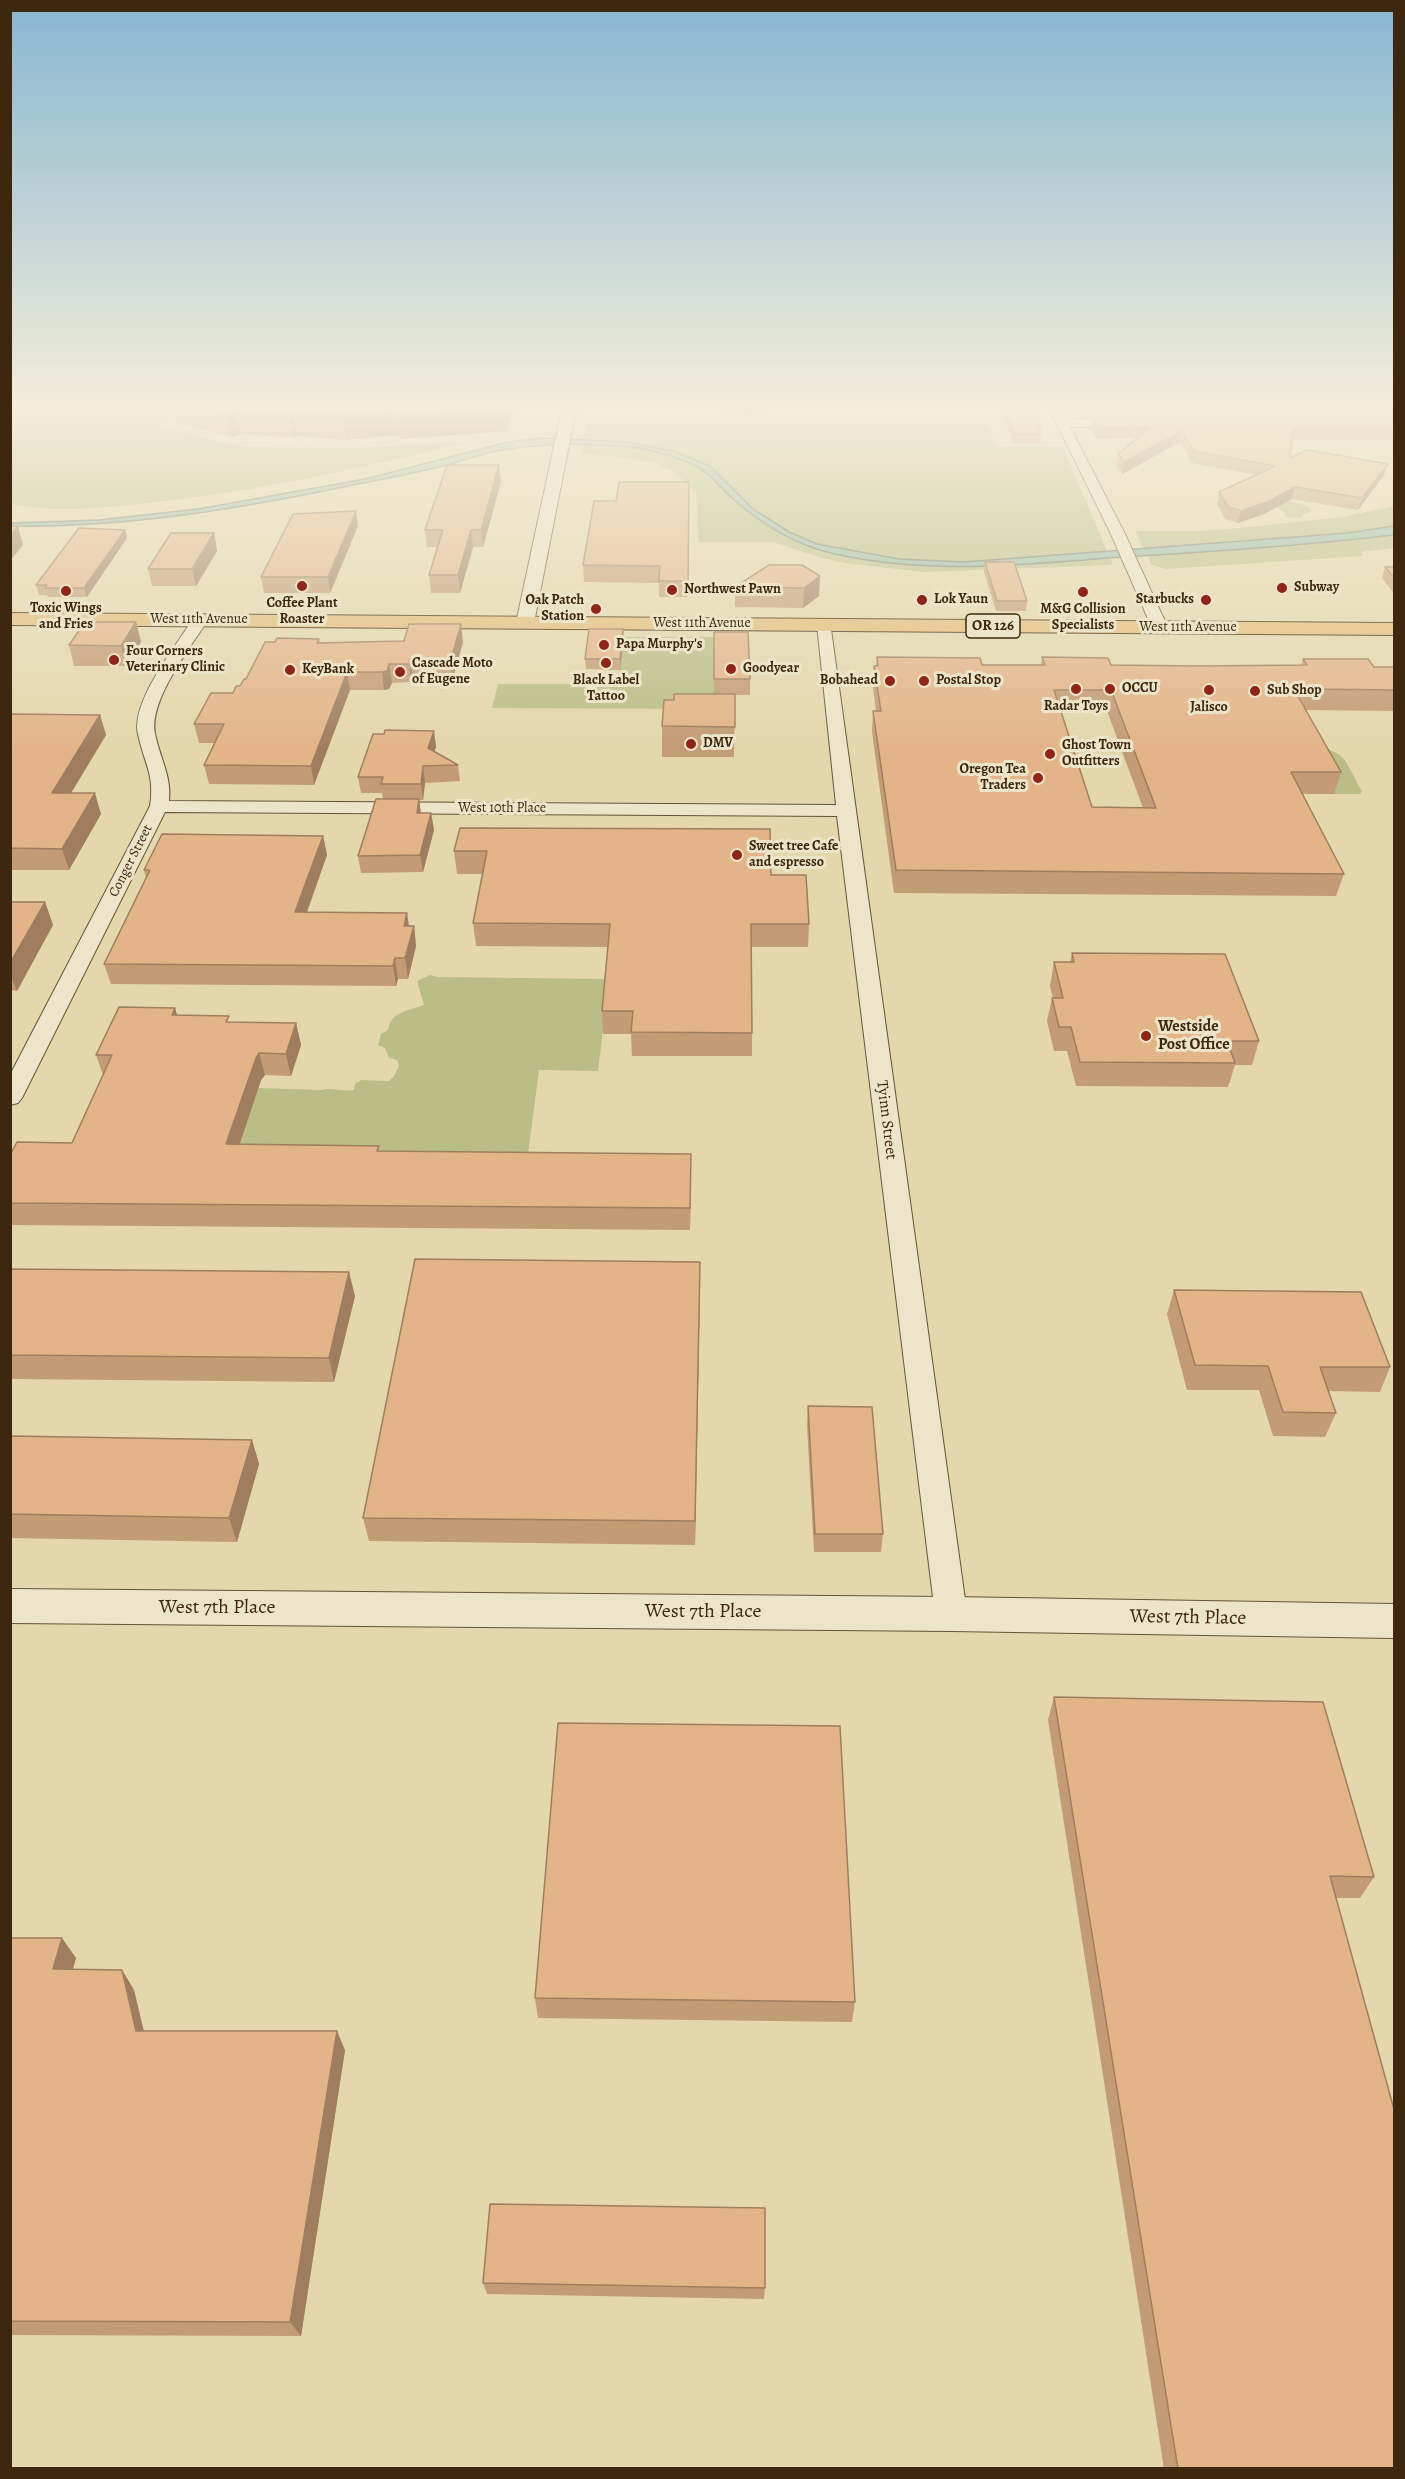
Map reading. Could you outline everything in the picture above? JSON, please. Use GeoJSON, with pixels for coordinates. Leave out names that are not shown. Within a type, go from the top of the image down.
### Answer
{"type":"FeatureCollection","features":[{"type":"Feature","properties":{"kind":"main road","name":"West 11th Avenue"},"geometry":{"type":"LineString","coordinates":[[10,619],[1395,629]]}},
{"type":"Feature","properties":{"kind":"street"},"geometry":{"type":"LineString","coordinates":[[525,622],[546,520]]}},
{"type":"Feature","properties":{"kind":"street"},"geometry":{"type":"LineString","coordinates":[[1109,520],[1160,628]]}},
{"type":"Feature","properties":{"kind":"street","name":"Conger Street"},"geometry":{"type":"LineString","coordinates":[[10,1098],[159,806],[162,786],[146,733],[146,716],[150,700],[200,620]]}},
{"type":"Feature","properties":{"kind":"street","name":"Tyinn Street"},"geometry":{"type":"LineString","coordinates":[[825,624],[846,811],[951,1614]]}},
{"type":"Feature","properties":{"kind":"street","name":"West 10th Place"},"geometry":{"type":"LineString","coordinates":[[159,806],[846,811]]}},
{"type":"Feature","properties":{"kind":"street","name":"West 7th Place"},"geometry":{"type":"LineString","coordinates":[[10,1606],[951,1614],[1395,1621]]}},
{"type":"Feature","properties":{"kind":"green space"},"geometry":{"type":"Polygon","coordinates":[[[698,520],[1094,520],[1113,565],[923,572],[846,563],[822,558],[773,542],[699,542],[698,520]]]}},
{"type":"Feature","properties":{"kind":"green space"},"geometry":{"type":"Polygon","coordinates":[[[1317,520],[1394,520],[1394,548],[1361,552],[1363,556],[1166,569],[1152,565],[1135,531],[1202,531],[1317,520]]]}},
{"type":"Feature","properties":{"kind":"green space"},"geometry":{"type":"Polygon","coordinates":[[[623,637],[714,637],[714,709],[492,708],[498,684],[618,684],[623,637]]]}},
{"type":"Feature","properties":{"kind":"green space"},"geometry":{"type":"Polygon","coordinates":[[[1309,748],[1331,750],[1343,758],[1362,791],[1360,794],[1334,794],[1309,748]]]}},
{"type":"Feature","properties":{"kind":"green space"},"geometry":{"type":"Polygon","coordinates":[[[430,975],[437,977],[609,979],[598,1071],[539,1070],[526,1169],[233,1167],[258,1088],[354,1090],[355,1084],[361,1080],[389,1081],[399,1066],[397,1060],[389,1058],[385,1048],[378,1045],[381,1034],[388,1030],[396,1015],[424,1005],[417,981],[430,975]]]}},
{"type":"Feature","properties":{"kind":"water"},"geometry":{"type":"Polygon","coordinates":[[[145,520],[98,524],[11,526],[11,523],[145,520]]]}},
{"type":"Feature","properties":{"kind":"water"},"geometry":{"type":"Polygon","coordinates":[[[760,520],[770,520],[789,532],[817,544],[899,559],[964,562],[1348,533],[1394,526],[1394,535],[1323,542],[970,566],[935,566],[866,560],[817,549],[778,532],[760,520]]]}},
{"type":"Feature","properties":{"kind":"building"},"geometry":{"type":"Polygon","coordinates":[[[290,520],[352,520],[328,577],[261,577],[290,520]]]}},
{"type":"Feature","properties":{"kind":"building"},"geometry":{"type":"Polygon","coordinates":[[[428,520],[484,520],[481,530],[471,530],[458,575],[429,575],[443,530],[425,530],[428,520]]]}},
{"type":"Feature","properties":{"kind":"building"},"geometry":{"type":"Polygon","coordinates":[[[591,520],[689,520],[688,581],[659,581],[660,566],[583,565],[591,520]]]}},
{"type":"Feature","properties":{"kind":"building"},"geometry":{"type":"Polygon","coordinates":[[[10,526],[18,526],[10,535],[10,526]]]}},
{"type":"Feature","properties":{"kind":"building"},"geometry":{"type":"Polygon","coordinates":[[[79,528],[125,530],[84,588],[45,588],[47,585],[36,585],[79,528]]]}},
{"type":"Feature","properties":{"kind":"building"},"geometry":{"type":"Polygon","coordinates":[[[171,533],[214,533],[192,569],[148,569],[171,533]]]}},
{"type":"Feature","properties":{"kind":"building"},"geometry":{"type":"Polygon","coordinates":[[[985,562],[1014,562],[1027,601],[997,601],[985,562]]]}},
{"type":"Feature","properties":{"kind":"building"},"geometry":{"type":"Polygon","coordinates":[[[769,565],[802,565],[820,576],[804,588],[735,587],[769,565]]]}},
{"type":"Feature","properties":{"kind":"building"},"geometry":{"type":"Polygon","coordinates":[[[1385,567],[1395,567],[1395,579],[1385,567]]]}},
{"type":"Feature","properties":{"kind":"building"},"geometry":{"type":"Polygon","coordinates":[[[85,622],[136,622],[121,646],[69,645],[85,622]]]}},
{"type":"Feature","properties":{"kind":"building"},"geometry":{"type":"Polygon","coordinates":[[[409,624],[461,624],[451,659],[410,659],[409,664],[389,664],[387,671],[347,672],[311,766],[204,765],[224,724],[194,724],[211,693],[233,693],[236,686],[240,686],[265,642],[275,642],[277,638],[319,639],[317,643],[404,641],[409,624]]]}},
{"type":"Feature","properties":{"kind":"building"},"geometry":{"type":"Polygon","coordinates":[[[589,629],[623,629],[620,659],[585,659],[589,629]]]}},
{"type":"Feature","properties":{"kind":"building","name":"Goodyear"},"geometry":{"type":"Polygon","coordinates":[[[714,632],[748,632],[750,679],[714,679],[714,632]]]}},
{"type":"Feature","properties":{"kind":"building"},"geometry":{"type":"Polygon","coordinates":[[[877,657],[980,658],[982,665],[1045,665],[1042,657],[1108,658],[1111,665],[1198,666],[1307,665],[1303,659],[1368,659],[1374,667],[1395,667],[1395,690],[1307,689],[1308,691],[1295,691],[1341,772],[1291,772],[1344,874],[896,870],[873,711],[881,711],[874,666],[878,666],[877,657]],[[1054,690],[1092,807],[1156,808],[1111,690],[1054,690]]]}},
{"type":"Feature","properties":{"kind":"building"},"geometry":{"type":"Polygon","coordinates":[[[674,694],[735,694],[735,727],[662,726],[664,700],[674,700],[674,694]]]}},
{"type":"Feature","properties":{"kind":"building"},"geometry":{"type":"Polygon","coordinates":[[[10,714],[100,715],[52,793],[95,793],[62,849],[10,848],[10,714]]]}},
{"type":"Feature","properties":{"kind":"building"},"geometry":{"type":"Polygon","coordinates":[[[385,730],[434,731],[428,748],[458,765],[423,766],[421,784],[381,784],[383,777],[358,777],[373,734],[384,734],[385,730]]]}},
{"type":"Feature","properties":{"kind":"building"},"geometry":{"type":"Polygon","coordinates":[[[376,799],[419,799],[417,813],[431,813],[420,855],[358,856],[376,799]]]}},
{"type":"Feature","properties":{"kind":"building"},"geometry":{"type":"Polygon","coordinates":[[[460,828],[770,829],[771,875],[806,875],[809,924],[751,924],[752,1033],[631,1032],[633,1011],[602,1011],[610,924],[473,923],[487,851],[454,851],[460,828]]]}},
{"type":"Feature","properties":{"kind":"building"},"geometry":{"type":"Polygon","coordinates":[[[162,834],[323,836],[295,912],[407,913],[404,926],[414,926],[405,958],[395,958],[393,966],[104,964],[150,870],[144,870],[162,834]]]}},
{"type":"Feature","properties":{"kind":"building"},"geometry":{"type":"Polygon","coordinates":[[[10,902],[45,902],[10,963],[10,902]]]}},
{"type":"Feature","properties":{"kind":"building","name":"Westside Post Office"},"geometry":{"type":"Polygon","coordinates":[[[1072,953],[1225,954],[1259,1041],[1227,1041],[1235,1063],[1080,1062],[1071,1027],[1059,1027],[1052,998],[1063,998],[1054,962],[1074,962],[1072,953]]]}},
{"type":"Feature","properties":{"kind":"building"},"geometry":{"type":"Polygon","coordinates":[[[119,1007],[175,1008],[172,1015],[229,1016],[226,1022],[296,1023],[286,1054],[259,1053],[256,1058],[226,1144],[379,1146],[377,1151],[691,1154],[690,1208],[10,1203],[10,1155],[17,1142],[72,1143],[112,1055],[96,1055],[119,1007]]]}},
{"type":"Feature","properties":{"kind":"building"},"geometry":{"type":"Polygon","coordinates":[[[415,1259],[700,1262],[695,1521],[363,1518],[415,1259]]]}},
{"type":"Feature","properties":{"kind":"building"},"geometry":{"type":"Polygon","coordinates":[[[10,1269],[349,1272],[329,1358],[10,1355],[10,1269]]]}},
{"type":"Feature","properties":{"kind":"building"},"geometry":{"type":"Polygon","coordinates":[[[1174,1290],[1361,1292],[1390,1367],[1320,1367],[1336,1413],[1283,1412],[1268,1366],[1195,1365],[1174,1290]]]}},
{"type":"Feature","properties":{"kind":"building"},"geometry":{"type":"Polygon","coordinates":[[[808,1406],[872,1407],[883,1534],[815,1534],[808,1406]]]}},
{"type":"Feature","properties":{"kind":"building"},"geometry":{"type":"Polygon","coordinates":[[[10,1436],[252,1440],[229,1518],[10,1514],[10,1436]]]}},
{"type":"Feature","properties":{"kind":"building"},"geometry":{"type":"Polygon","coordinates":[[[1054,1697],[1323,1702],[1374,1877],[1330,1876],[1395,2113],[1395,2469],[1178,2469],[1054,1697]]]}},
{"type":"Feature","properties":{"kind":"building"},"geometry":{"type":"Polygon","coordinates":[[[558,1723],[840,1726],[855,2002],[535,1998],[558,1723]]]}},
{"type":"Feature","properties":{"kind":"building"},"geometry":{"type":"Polygon","coordinates":[[[10,1938],[62,1938],[53,1969],[122,1970],[136,2031],[337,2031],[290,2322],[10,2321],[10,1938]]]}},
{"type":"Feature","properties":{"kind":"building"},"geometry":{"type":"Polygon","coordinates":[[[490,2204],[765,2208],[765,2288],[483,2283],[490,2204]]]}},
{"type":"Feature","properties":{"kind":"place","name":"Coffee Plant Roaster"},"geometry":{"type":"Point","coordinates":[302,586]}},
{"type":"Feature","properties":{"kind":"place","name":"Subway"},"geometry":{"type":"Point","coordinates":[1282,588]}},
{"type":"Feature","properties":{"kind":"place","name":"Northwest Pawn"},"geometry":{"type":"Point","coordinates":[672,590]}},
{"type":"Feature","properties":{"kind":"place","name":"Toxic Wings and Fries"},"geometry":{"type":"Point","coordinates":[66,591]}},
{"type":"Feature","properties":{"kind":"place","name":"M&G Collision Specialists"},"geometry":{"type":"Point","coordinates":[1083,592]}},
{"type":"Feature","properties":{"kind":"place","name":"Lok Yaun"},"geometry":{"type":"Point","coordinates":[922,600]}},
{"type":"Feature","properties":{"kind":"place","name":"Starbucks"},"geometry":{"type":"Point","coordinates":[1206,600]}},
{"type":"Feature","properties":{"kind":"place","name":"Oak Patch Station"},"geometry":{"type":"Point","coordinates":[596,609]}},
{"type":"Feature","properties":{"kind":"place","name":"Papa Murphy's"},"geometry":{"type":"Point","coordinates":[604,645]}},
{"type":"Feature","properties":{"kind":"place","name":"Four Corners Veterinary Clinic"},"geometry":{"type":"Point","coordinates":[114,660]}},
{"type":"Feature","properties":{"kind":"place","name":"Black Label Tattoo"},"geometry":{"type":"Point","coordinates":[606,663]}},
{"type":"Feature","properties":{"kind":"place","name":"Goodyear"},"geometry":{"type":"Point","coordinates":[731,669]}},
{"type":"Feature","properties":{"kind":"place","name":"KeyBank"},"geometry":{"type":"Point","coordinates":[290,670]}},
{"type":"Feature","properties":{"kind":"place","name":"Cascade Moto of Eugene"},"geometry":{"type":"Point","coordinates":[400,672]}},
{"type":"Feature","properties":{"kind":"place","name":"Bobahead"},"geometry":{"type":"Point","coordinates":[890,681]}},
{"type":"Feature","properties":{"kind":"place","name":"Postal Stop"},"geometry":{"type":"Point","coordinates":[924,681]}},
{"type":"Feature","properties":{"kind":"place","name":"Radar Toys"},"geometry":{"type":"Point","coordinates":[1076,689]}},
{"type":"Feature","properties":{"kind":"place","name":"OCCU"},"geometry":{"type":"Point","coordinates":[1110,689]}},
{"type":"Feature","properties":{"kind":"place","name":"Jalisco"},"geometry":{"type":"Point","coordinates":[1209,690]}},
{"type":"Feature","properties":{"kind":"place","name":"Sub Shop"},"geometry":{"type":"Point","coordinates":[1255,691]}},
{"type":"Feature","properties":{"kind":"place","name":"DMV"},"geometry":{"type":"Point","coordinates":[691,744]}},
{"type":"Feature","properties":{"kind":"place","name":"Ghost Town Outfitters"},"geometry":{"type":"Point","coordinates":[1050,754]}},
{"type":"Feature","properties":{"kind":"place","name":"Oregon Tea Traders"},"geometry":{"type":"Point","coordinates":[1038,778]}},
{"type":"Feature","properties":{"kind":"place","name":"Sweet tree Cafe and espresso"},"geometry":{"type":"Point","coordinates":[737,855]}},
{"type":"Feature","properties":{"kind":"place","name":"Westside Post Office"},"geometry":{"type":"Point","coordinates":[1146,1036]}}]}
